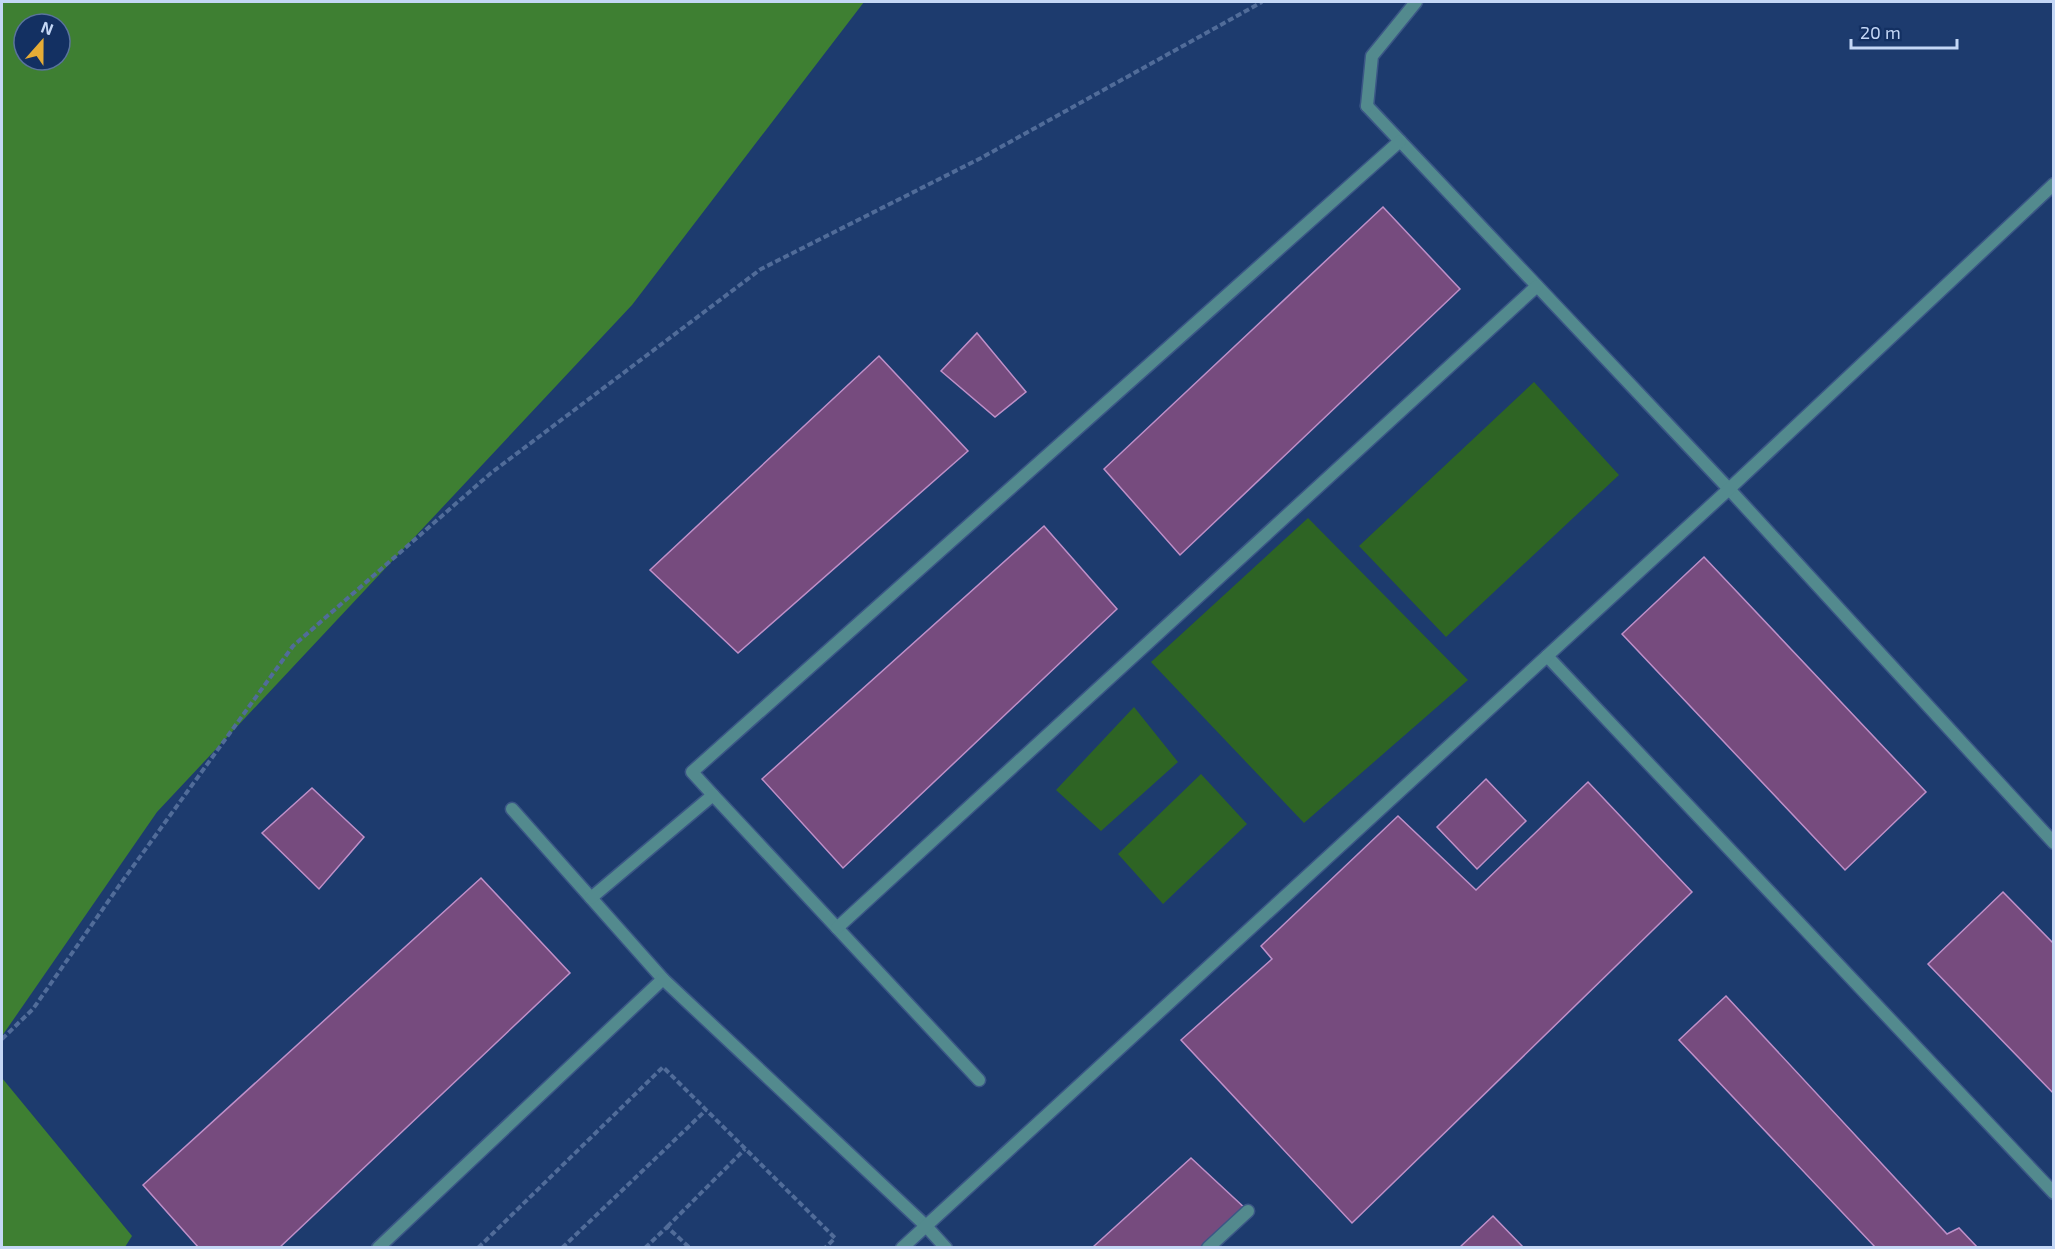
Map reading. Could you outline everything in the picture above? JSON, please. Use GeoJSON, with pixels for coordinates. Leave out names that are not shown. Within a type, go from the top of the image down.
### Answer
{"type":"FeatureCollection","features":[{"type":"Feature","properties":{"kind":"street"},"geometry":{"type":"LineString","coordinates":[[1416,2],[1372,56],[1367,106],[1729,489],[2054,843]]}},
{"type":"Feature","properties":{"kind":"street"},"geometry":{"type":"LineString","coordinates":[[979,1080],[692,772],[1400,141]]}},
{"type":"Feature","properties":{"kind":"street"},"geometry":{"type":"LineString","coordinates":[[903,1248],[1729,489],[2054,184]]}},
{"type":"Feature","properties":{"kind":"street"},"geometry":{"type":"LineString","coordinates":[[837,928],[1537,286]]}},
{"type":"Feature","properties":{"kind":"street"},"geometry":{"type":"LineString","coordinates":[[1547,656],[2054,1193]]}},
{"type":"Feature","properties":{"kind":"street"},"geometry":{"type":"LineString","coordinates":[[591,898],[713,795]]}},
{"type":"Feature","properties":{"kind":"street"},"geometry":{"type":"LineString","coordinates":[[512,809],[663,979],[926,1226],[946,1248]]}},
{"type":"Feature","properties":{"kind":"street"},"geometry":{"type":"LineString","coordinates":[[378,1248],[663,979]]}},
{"type":"Feature","properties":{"kind":"street"},"geometry":{"type":"LineString","coordinates":[[1208,1248],[1248,1211]]}},
{"type":"Feature","properties":{"kind":"path"},"geometry":{"type":"LineString","coordinates":[[2,1039],[33,1009],[128,873],[293,646],[491,472],[761,268],[981,158],[1262,2]]}},
{"type":"Feature","properties":{"kind":"path"},"geometry":{"type":"LineString","coordinates":[[478,1248],[663,1067],[835,1238],[825,1248]]}},
{"type":"Feature","properties":{"kind":"path"},"geometry":{"type":"LineString","coordinates":[[562,1248],[706,1110]]}},
{"type":"Feature","properties":{"kind":"path"},"geometry":{"type":"LineString","coordinates":[[645,1248],[745,1149]]}},
{"type":"Feature","properties":{"kind":"path"},"geometry":{"type":"LineString","coordinates":[[667,1227],[690,1248]]}},
{"type":"Feature","properties":{"kind":"green space"},"geometry":{"type":"Polygon","coordinates":[[[2,2],[864,2],[632,305],[157,812],[2,1036],[2,2]]]}},
{"type":"Feature","properties":{"kind":"green space"},"geometry":{"type":"Polygon","coordinates":[[[1534,382],[1619,475],[1446,637],[1359,546],[1534,382]]]}},
{"type":"Feature","properties":{"kind":"green space"},"geometry":{"type":"Polygon","coordinates":[[[1308,518],[1468,680],[1304,823],[1151,662],[1308,518]]]}},
{"type":"Feature","properties":{"kind":"green space"},"geometry":{"type":"Polygon","coordinates":[[[1134,707],[1178,762],[1101,831],[1056,790],[1134,707]]]}},
{"type":"Feature","properties":{"kind":"green space"},"geometry":{"type":"Polygon","coordinates":[[[1201,774],[1247,824],[1163,904],[1118,854],[1201,774]]]}},
{"type":"Feature","properties":{"kind":"green space"},"geometry":{"type":"Polygon","coordinates":[[[2,1078],[132,1236],[125,1247],[2,1247],[2,1078]]]}},
{"type":"Feature","properties":{"kind":"building"},"geometry":{"type":"Polygon","coordinates":[[[1383,207],[1460,289],[1180,555],[1104,469],[1383,207]]]}},
{"type":"Feature","properties":{"kind":"building"},"geometry":{"type":"Polygon","coordinates":[[[977,333],[1026,392],[995,417],[941,371],[977,333]]]}},
{"type":"Feature","properties":{"kind":"building"},"geometry":{"type":"Polygon","coordinates":[[[879,356],[968,451],[738,653],[650,570],[879,356]]]}},
{"type":"Feature","properties":{"kind":"building"},"geometry":{"type":"Polygon","coordinates":[[[1044,526],[1117,609],[843,868],[762,779],[1044,526]]]}},
{"type":"Feature","properties":{"kind":"building"},"geometry":{"type":"Polygon","coordinates":[[[1704,557],[1926,792],[1845,870],[1622,634],[1704,557]]]}},
{"type":"Feature","properties":{"kind":"building"},"geometry":{"type":"Polygon","coordinates":[[[1486,779],[1526,821],[1477,869],[1437,827],[1486,779]]]}},
{"type":"Feature","properties":{"kind":"building"},"geometry":{"type":"Polygon","coordinates":[[[1588,782],[1692,892],[1352,1223],[1181,1040],[1272,959],[1261,946],[1398,816],[1476,890],[1588,782]]]}},
{"type":"Feature","properties":{"kind":"building"},"geometry":{"type":"Polygon","coordinates":[[[312,788],[364,837],[319,889],[262,833],[312,788]]]}},
{"type":"Feature","properties":{"kind":"building"},"geometry":{"type":"Polygon","coordinates":[[[481,878],[570,973],[279,1248],[199,1248],[143,1185],[481,878]]]}},
{"type":"Feature","properties":{"kind":"building"},"geometry":{"type":"Polygon","coordinates":[[[2003,892],[2054,944],[2054,1094],[1928,964],[2003,892]]]}},
{"type":"Feature","properties":{"kind":"building"},"geometry":{"type":"Polygon","coordinates":[[[1726,996],[1947,1234],[1959,1228],[1978,1248],[1876,1248],[1679,1040],[1726,996]]]}},
{"type":"Feature","properties":{"kind":"building"},"geometry":{"type":"Polygon","coordinates":[[[1191,1158],[1248,1211],[1208,1248],[1093,1247],[1191,1158]]]}},
{"type":"Feature","properties":{"kind":"building"},"geometry":{"type":"Polygon","coordinates":[[[1493,1216],[1524,1248],[1459,1248],[1493,1216]]]}}]}
